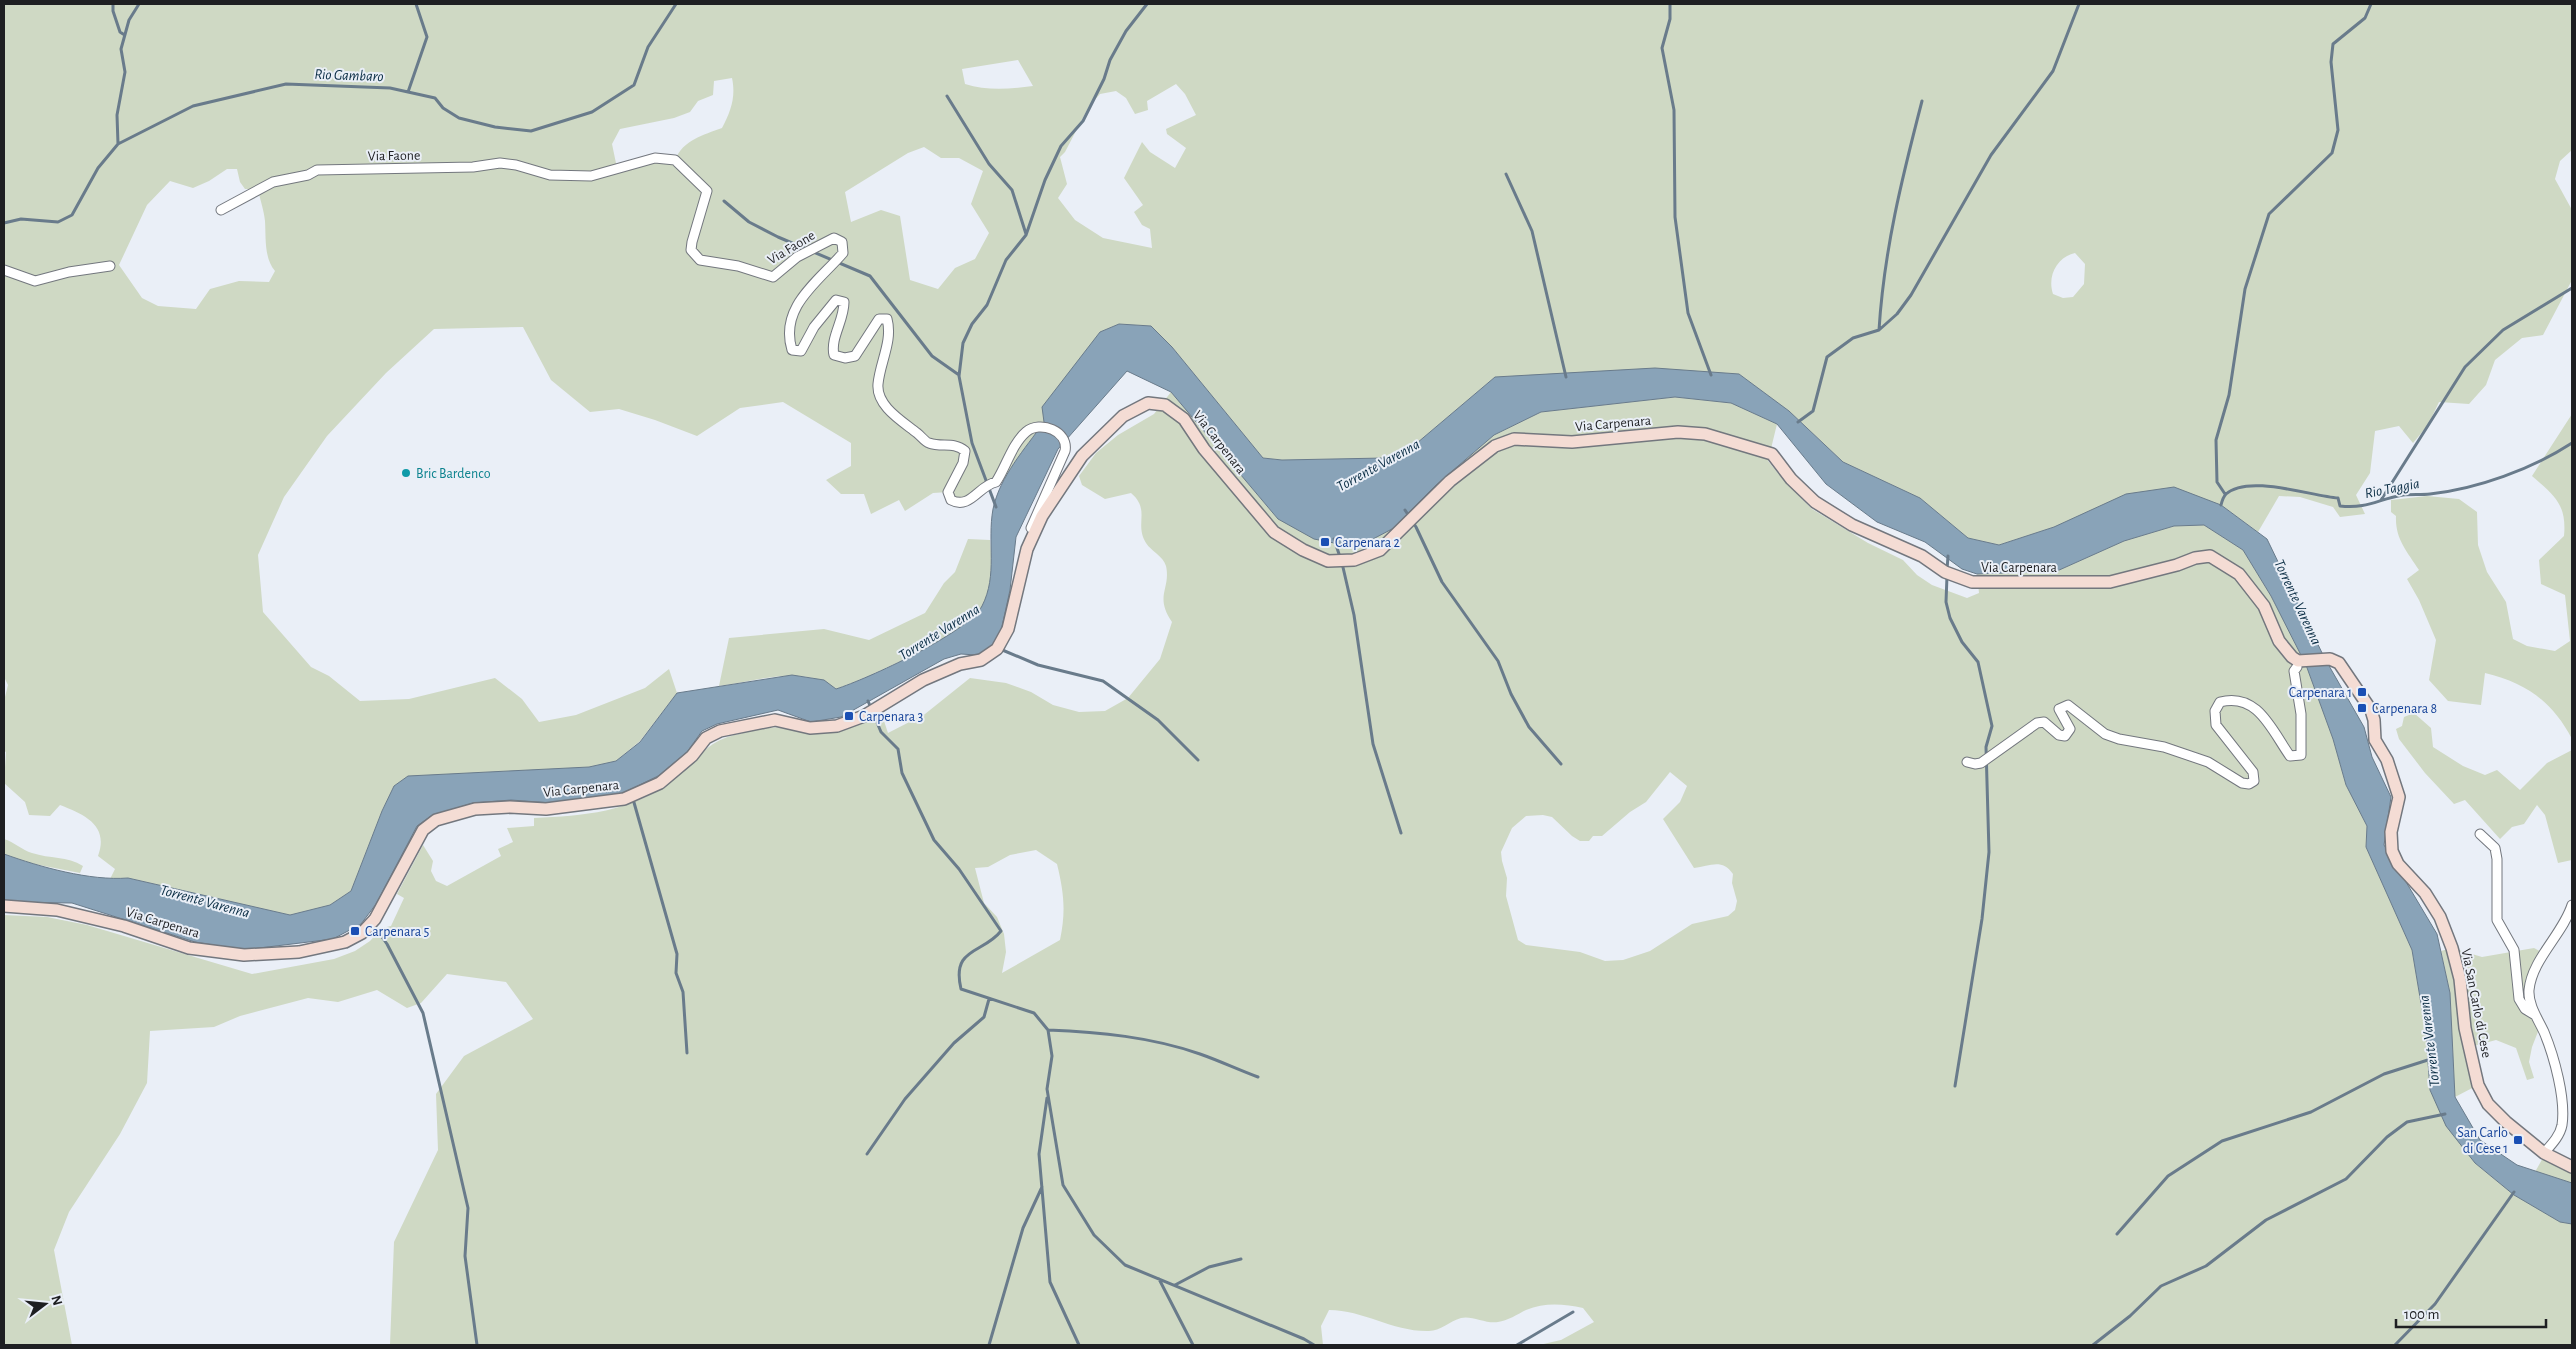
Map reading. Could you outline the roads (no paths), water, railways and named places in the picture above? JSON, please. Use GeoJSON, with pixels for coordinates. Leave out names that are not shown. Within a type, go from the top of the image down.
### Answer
{"type":"FeatureCollection","features":[{"type":"Feature","properties":{"kind":"street","name":"Via Faone"},"geometry":{"type":"LineString","coordinates":[[221,210],[273,182],[308,175],[317,170],[473,167],[500,163],[516,165],[550,175],[591,176],[654,158],[675,160],[707,191],[692,242],[692,250],[700,260],[738,266],[773,277],[797,257],[834,238],[842,242],[843,253],[800,298],[788,330],[792,350],[801,351],[814,327],[836,300],[844,302],[844,316],[832,346],[834,355],[845,358],[854,356],[879,319],[887,319],[889,328],[887,349],[878,385],[881,398],[893,413],[928,443],[958,445],[965,451],[963,463],[948,492],[951,500],[958,503],[967,502],[986,484],[996,482],[1022,436],[1030,429],[1039,426],[1047,427],[1058,434],[1066,447],[1026,539],[1027,549]]}},
{"type":"Feature","properties":{"kind":"street"},"geometry":{"type":"LineString","coordinates":[[4,270],[35,281],[69,272],[110,266]]}},
{"type":"Feature","properties":{"kind":"street","name":"Via Carpenara"},"geometry":{"type":"LineString","coordinates":[[4,906],[57,910],[124,926],[189,948],[244,955],[299,952],[345,942],[362,933],[375,919],[423,830],[436,820],[475,809],[510,807],[546,808],[624,799],[660,783],[692,756],[706,738],[720,732],[775,720],[810,728],[837,726],[864,716],[923,680],[960,664],[980,660],[998,649],[1008,629],[1027,549],[1042,516],[1082,456],[1123,416],[1148,403],[1165,405],[1184,419],[1204,449],[1274,532],[1303,550],[1328,561],[1354,560],[1380,550],[1450,481],[1495,446],[1514,439],[1572,442],[1678,432],[1705,434],[1772,454],[1791,479],[1815,502],[1852,525],[1922,556],[1945,572],[1972,582],[2110,582],[2177,566],[2195,558],[2210,556],[2239,574],[2254,591],[2264,606],[2279,641],[2298,664]]}},
{"type":"Feature","properties":{"kind":"street","name":"Via San Carlo di Cese"},"geometry":{"type":"LineString","coordinates":[[2298,664],[2330,660],[2339,663],[2371,710],[2374,720],[2375,740],[2387,760],[2399,798],[2392,832],[2392,851],[2398,864],[2425,892],[2440,917],[2452,948],[2460,979],[2466,1028],[2478,1085],[2488,1104],[2544,1153],[2572,1167]]}},
{"type":"Feature","properties":{"kind":"street"},"geometry":{"type":"LineString","coordinates":[[1967,762],[1982,763],[2037,723],[2044,722],[2059,735],[2065,736],[2070,729],[2059,709],[2068,705],[2105,734],[2119,739],[2164,747],[2208,762],[2242,783],[2250,784],[2254,781],[2253,772],[2216,724],[2215,711],[2220,702],[2230,700],[2241,701],[2252,706],[2265,717],[2290,756],[2301,754],[2301,714],[2294,671],[2298,664]]}},
{"type":"Feature","properties":{"kind":"street"},"geometry":{"type":"LineString","coordinates":[[2480,834],[2495,848],[2497,858],[2498,920],[2514,950],[2519,998],[2525,1009],[2536,1015]]}},
{"type":"Feature","properties":{"kind":"street"},"geometry":{"type":"LineString","coordinates":[[2544,1153],[2555,1140],[2562,1126],[2562,1103],[2551,1048],[2536,1015],[2529,990],[2535,972],[2572,905]]}},
{"type":"Feature","properties":{"kind":"water","name":"Torrente Varenna"},"geometry":{"type":"Polygon","coordinates":[[[1119,324],[1151,326],[1172,347],[1263,458],[1282,460],[1384,458],[1417,443],[1495,377],[1655,368],[1739,374],[1789,411],[1843,462],[1920,498],[1968,538],[1999,545],[2054,527],[2126,494],[2174,487],[2221,505],[2267,539],[2324,657],[2364,727],[2372,757],[2391,797],[2384,845],[2437,934],[2450,993],[2455,1097],[2480,1140],[2517,1165],[2572,1183],[2572,1224],[2560,1222],[2514,1195],[2475,1163],[2446,1126],[2430,1090],[2426,1033],[2412,950],[2366,847],[2367,826],[2346,785],[2333,739],[2306,665],[2271,596],[2243,550],[2204,525],[2174,526],[2124,541],[2057,571],[1977,574],[1962,569],[1925,542],[1877,522],[1826,484],[1777,424],[1731,403],[1675,397],[1541,412],[1494,435],[1436,485],[1392,529],[1373,539],[1339,544],[1314,539],[1278,519],[1171,392],[1127,371],[1058,449],[1016,537],[1010,590],[1001,631],[993,645],[984,652],[976,655],[961,654],[944,659],[841,717],[811,722],[778,710],[717,724],[702,731],[687,752],[658,776],[619,795],[552,803],[511,800],[473,803],[431,816],[417,826],[376,904],[361,924],[333,939],[243,950],[195,942],[72,903],[4,902],[4,854],[65,872],[98,877],[128,878],[290,915],[330,905],[351,891],[382,811],[394,786],[408,776],[589,767],[616,761],[640,742],[677,693],[792,675],[824,680],[836,689],[870,676],[915,654],[958,629],[973,617],[982,606],[990,582],[991,521],[996,497],[1001,485],[1014,463],[1044,422],[1042,407],[1100,332],[1119,324]]]}},
{"type":"Feature","properties":{"kind":"waterway"},"geometry":{"type":"LineString","coordinates":[[113,4],[113,11],[120,32],[123,34]]}},
{"type":"Feature","properties":{"kind":"waterway"},"geometry":{"type":"LineString","coordinates":[[118,144],[117,115],[125,72],[121,49],[129,20],[139,4]]}},
{"type":"Feature","properties":{"kind":"waterway"},"geometry":{"type":"LineString","coordinates":[[408,92],[427,37],[416,4]]}},
{"type":"Feature","properties":{"kind":"waterway","name":"Rio Gambaro"},"geometry":{"type":"LineString","coordinates":[[4,223],[21,219],[58,222],[72,215],[98,168],[118,144],[193,106],[286,84],[390,88],[435,98],[443,108],[459,118],[495,127],[531,131],[592,112],[634,85],[648,47],[676,4]]}},
{"type":"Feature","properties":{"kind":"waterway"},"geometry":{"type":"LineString","coordinates":[[996,507],[972,443],[959,376],[963,343],[972,324],[987,305],[1006,260],[1026,235],[1045,180],[1061,146],[1083,121],[1104,79],[1110,60],[1126,31],[1147,4]]}},
{"type":"Feature","properties":{"kind":"waterway"},"geometry":{"type":"LineString","coordinates":[[1670,4],[1670,19],[1662,48],[1674,110],[1675,217],[1688,313],[1711,375]]}},
{"type":"Feature","properties":{"kind":"waterway"},"geometry":{"type":"LineString","coordinates":[[1798,422],[1813,411],[1827,357],[1853,338],[1879,330],[1897,314],[1911,295],[1991,155],[2053,71],[2079,4]]}},
{"type":"Feature","properties":{"kind":"waterway"},"geometry":{"type":"LineString","coordinates":[[2225,494],[2217,482],[2216,440],[2229,395],[2245,289],[2269,214],[2332,153],[2338,130],[2331,62],[2333,44],[2365,18],[2371,4]]}},
{"type":"Feature","properties":{"kind":"waterway"},"geometry":{"type":"LineString","coordinates":[[947,96],[989,164],[1012,190],[1026,234]]}},
{"type":"Feature","properties":{"kind":"waterway"},"geometry":{"type":"LineString","coordinates":[[1879,330],[1881,300],[1890,243],[1901,186],[1922,101]]}},
{"type":"Feature","properties":{"kind":"waterway"},"geometry":{"type":"LineString","coordinates":[[1506,174],[1532,231],[1566,377]]}},
{"type":"Feature","properties":{"kind":"waterway"},"geometry":{"type":"LineString","coordinates":[[724,201],[749,222],[778,237],[870,276],[932,356],[959,375]]}},
{"type":"Feature","properties":{"kind":"waterway"},"geometry":{"type":"LineString","coordinates":[[2381,500],[2465,367],[2503,330],[2572,288]]}},
{"type":"Feature","properties":{"kind":"waterway","name":"Rio Taggia"},"geometry":{"type":"LineString","coordinates":[[2221,505],[2226,494],[2236,488],[2249,486],[2280,488],[2338,498],[2340,506],[2350,507],[2366,505],[2403,495],[2427,494],[2466,488],[2522,469],[2572,443]]}},
{"type":"Feature","properties":{"kind":"waterway"},"geometry":{"type":"LineString","coordinates":[[1405,510],[1416,527],[1442,582],[1498,661],[1511,694],[1529,727],[1561,764]]}},
{"type":"Feature","properties":{"kind":"waterway"},"geometry":{"type":"LineString","coordinates":[[1334,539],[1340,557]]}},
{"type":"Feature","properties":{"kind":"waterway"},"geometry":{"type":"LineString","coordinates":[[1947,570],[1948,556]]}},
{"type":"Feature","properties":{"kind":"waterway"},"geometry":{"type":"LineString","coordinates":[[1342,563],[1354,615],[1373,744],[1401,833]]}},
{"type":"Feature","properties":{"kind":"waterway"},"geometry":{"type":"LineString","coordinates":[[1947,576],[1946,602],[1950,618],[1962,642],[1978,662],[1992,726],[1986,747],[1989,852],[1982,919],[1955,1086]]}},
{"type":"Feature","properties":{"kind":"waterway"},"geometry":{"type":"LineString","coordinates":[[1000,649],[1038,665],[1103,681],[1158,720],[1198,760]]}},
{"type":"Feature","properties":{"kind":"waterway"},"geometry":{"type":"LineString","coordinates":[[868,701],[881,732],[898,749],[902,773],[934,840],[959,869],[1001,931],[986,944],[970,953],[960,965],[961,989],[1034,1013],[1048,1030],[1052,1056],[1047,1089],[1063,1185],[1094,1235],[1125,1265],[1304,1339],[1314,1345]]}},
{"type":"Feature","properties":{"kind":"waterway"},"geometry":{"type":"LineString","coordinates":[[633,799],[677,954],[676,973],[683,992],[687,1053]]}},
{"type":"Feature","properties":{"kind":"waterway"},"geometry":{"type":"LineString","coordinates":[[370,929],[382,937],[387,944],[423,1013],[468,1208],[465,1256],[477,1345]]}},
{"type":"Feature","properties":{"kind":"waterway"},"geometry":{"type":"LineString","coordinates":[[867,1154],[905,1099],[954,1043],[984,1017],[989,999]]}},
{"type":"Feature","properties":{"kind":"waterway"},"geometry":{"type":"LineString","coordinates":[[1048,1030],[1106,1034],[1163,1043],[1200,1054],[1258,1077]]}},
{"type":"Feature","properties":{"kind":"waterway","name":"Torrente Varenna"},"geometry":{"type":"LineString","coordinates":[[2117,1234],[2168,1176],[2222,1141],[2311,1112],[2384,1074],[2431,1059]]}},
{"type":"Feature","properties":{"kind":"waterway"},"geometry":{"type":"LineString","coordinates":[[1047,1098],[1039,1154],[1050,1282],[1079,1345]]}},
{"type":"Feature","properties":{"kind":"waterway"},"geometry":{"type":"LineString","coordinates":[[2093,1345],[2130,1316],[2161,1286],[2206,1266],[2266,1220],[2346,1179],[2387,1137],[2407,1122],[2445,1114]]}},
{"type":"Feature","properties":{"kind":"waterway"},"geometry":{"type":"LineString","coordinates":[[989,1345],[1023,1228],[1042,1187]]}},
{"type":"Feature","properties":{"kind":"waterway"},"geometry":{"type":"LineString","coordinates":[[2395,1345],[2435,1304],[2514,1192]]}},
{"type":"Feature","properties":{"kind":"waterway"},"geometry":{"type":"LineString","coordinates":[[1175,1285],[1209,1267],[1241,1259]]}},
{"type":"Feature","properties":{"kind":"waterway"},"geometry":{"type":"LineString","coordinates":[[1159,1279],[1193,1345]]}},
{"type":"Feature","properties":{"kind":"waterway"},"geometry":{"type":"LineString","coordinates":[[1517,1345],[1573,1312]]}},
{"type":"Feature","properties":{"kind":"place","name":"Bric Bardenco"},"geometry":{"type":"Point","coordinates":[406,473]}},
{"type":"Feature","properties":{"kind":"place","name":"Carpenara 2"},"geometry":{"type":"Point","coordinates":[1325,542]}},
{"type":"Feature","properties":{"kind":"place","name":"Carpenara 1"},"geometry":{"type":"Point","coordinates":[2362,692]}},
{"type":"Feature","properties":{"kind":"place","name":"Carpenara 8"},"geometry":{"type":"Point","coordinates":[2362,708]}},
{"type":"Feature","properties":{"kind":"place","name":"Carpenara 3"},"geometry":{"type":"Point","coordinates":[849,716]}},
{"type":"Feature","properties":{"kind":"place","name":"Carpenara 5"},"geometry":{"type":"Point","coordinates":[355,931]}},
{"type":"Feature","properties":{"kind":"place","name":"San Carlo di Cese 1"},"geometry":{"type":"Point","coordinates":[2518,1140]}}]}
